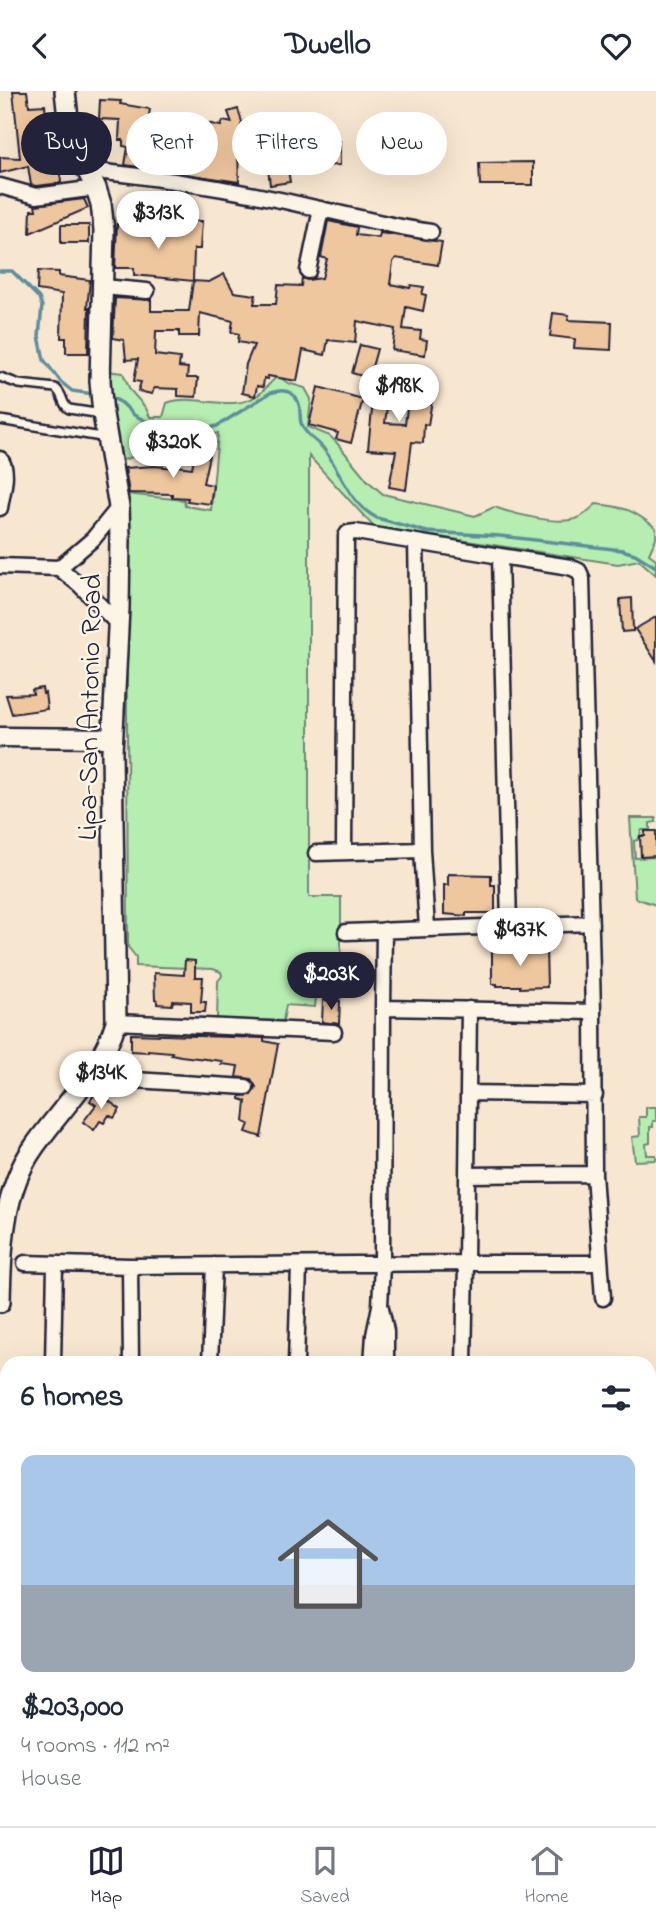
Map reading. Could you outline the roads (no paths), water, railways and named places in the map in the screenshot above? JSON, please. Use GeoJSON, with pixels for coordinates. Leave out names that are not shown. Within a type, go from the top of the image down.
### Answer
{"type":"FeatureCollection","features":[{"type":"Feature","properties":{"kind":"main road","name":"Lipa-San Antonio Road"},"geometry":{"type":"LineString","coordinates":[[65,91],[67,112]]}},
{"type":"Feature","properties":{"kind":"main road","name":"Lipa-San Antonio Road"},"geometry":{"type":"LineString","coordinates":[[0,1302],[6,1217],[21,1170],[32,1148],[111,1041],[116,1022],[113,738],[119,625],[119,507],[100,381],[104,230],[101,204],[90,175]]}},
{"type":"Feature","properties":{"kind":"street"},"geometry":{"type":"LineString","coordinates":[[112,173],[179,182],[321,209],[399,228],[431,232]]}},
{"type":"Feature","properties":{"kind":"street"},"geometry":{"type":"LineString","coordinates":[[0,186],[36,196],[96,188]]}},
{"type":"Feature","properties":{"kind":"street"},"geometry":{"type":"LineString","coordinates":[[308,271],[321,209]]}},
{"type":"Feature","properties":{"kind":"street"},"geometry":{"type":"LineString","coordinates":[[103,287],[147,291]]}},
{"type":"Feature","properties":{"kind":"street"},"geometry":{"type":"LineString","coordinates":[[0,459],[4,463],[5,471],[0,507]]}},
{"type":"Feature","properties":{"kind":"street"},"geometry":{"type":"LineString","coordinates":[[59,568],[93,539],[119,507]]}},
{"type":"Feature","properties":{"kind":"street"},"geometry":{"type":"LineString","coordinates":[[344,852],[348,533],[356,532],[570,567],[579,571],[582,579],[591,923],[594,1174],[603,1299]]}},
{"type":"Feature","properties":{"kind":"street"},"geometry":{"type":"LineString","coordinates":[[416,542],[422,850],[427,927]]}},
{"type":"Feature","properties":{"kind":"street"},"geometry":{"type":"LineString","coordinates":[[500,556],[509,925]]}},
{"type":"Feature","properties":{"kind":"street"},"geometry":{"type":"LineString","coordinates":[[0,566],[59,568],[80,585],[119,625]]}},
{"type":"Feature","properties":{"kind":"street"},"geometry":{"type":"LineString","coordinates":[[0,737],[113,738]]}},
{"type":"Feature","properties":{"kind":"street"},"geometry":{"type":"LineString","coordinates":[[316,853],[422,850]]}},
{"type":"Feature","properties":{"kind":"street"},"geometry":{"type":"LineString","coordinates":[[346,932],[591,923]]}},
{"type":"Feature","properties":{"kind":"street"},"geometry":{"type":"LineString","coordinates":[[372,1356],[373,1335],[380,1306],[382,1264],[384,930]]}},
{"type":"Feature","properties":{"kind":"street"},"geometry":{"type":"LineString","coordinates":[[383,1008],[593,1012]]}},
{"type":"Feature","properties":{"kind":"street"},"geometry":{"type":"LineString","coordinates":[[464,1356],[469,1009]]}},
{"type":"Feature","properties":{"kind":"street"},"geometry":{"type":"LineString","coordinates":[[116,1022],[334,1032]]}},
{"type":"Feature","properties":{"kind":"street"},"geometry":{"type":"LineString","coordinates":[[87,1077],[246,1087]]}},
{"type":"Feature","properties":{"kind":"street"},"geometry":{"type":"LineString","coordinates":[[468,1093],[594,1095]]}},
{"type":"Feature","properties":{"kind":"street"},"geometry":{"type":"LineString","coordinates":[[467,1175],[594,1174]]}},
{"type":"Feature","properties":{"kind":"street"},"geometry":{"type":"LineString","coordinates":[[25,1263],[55,1266],[299,1266],[600,1263]]}},
{"type":"Feature","properties":{"kind":"street"},"geometry":{"type":"LineString","coordinates":[[210,1356],[214,1265]]}},
{"type":"Feature","properties":{"kind":"street"},"geometry":{"type":"LineString","coordinates":[[53,1356],[55,1266]]}},
{"type":"Feature","properties":{"kind":"street"},"geometry":{"type":"LineString","coordinates":[[130,1266],[131,1356]]}},
{"type":"Feature","properties":{"kind":"street"},"geometry":{"type":"LineString","coordinates":[[296,1356],[299,1266]]}},
{"type":"Feature","properties":{"kind":"street"},"geometry":{"type":"LineString","coordinates":[[380,1306],[386,1331],[386,1356]]}},
{"type":"Feature","properties":{"kind":"lane"},"geometry":{"type":"LineString","coordinates":[[0,377],[25,385],[55,388],[60,391],[69,409],[103,412]]}},
{"type":"Feature","properties":{"kind":"lane"},"geometry":{"type":"LineString","coordinates":[[0,421],[107,439]]}},
{"type":"Feature","properties":{"kind":"waterway"},"geometry":{"type":"LineString","coordinates":[[0,271],[12,271],[39,298],[42,306],[39,336],[44,360],[61,382],[72,391],[94,394]]}},
{"type":"Feature","properties":{"kind":"waterway"},"geometry":{"type":"LineString","coordinates":[[109,396],[146,421],[197,431],[217,426],[270,393],[287,391],[297,400],[305,431],[323,448],[352,496],[367,512],[377,518],[427,532],[500,536],[622,550],[635,554],[656,567]]}}]}
